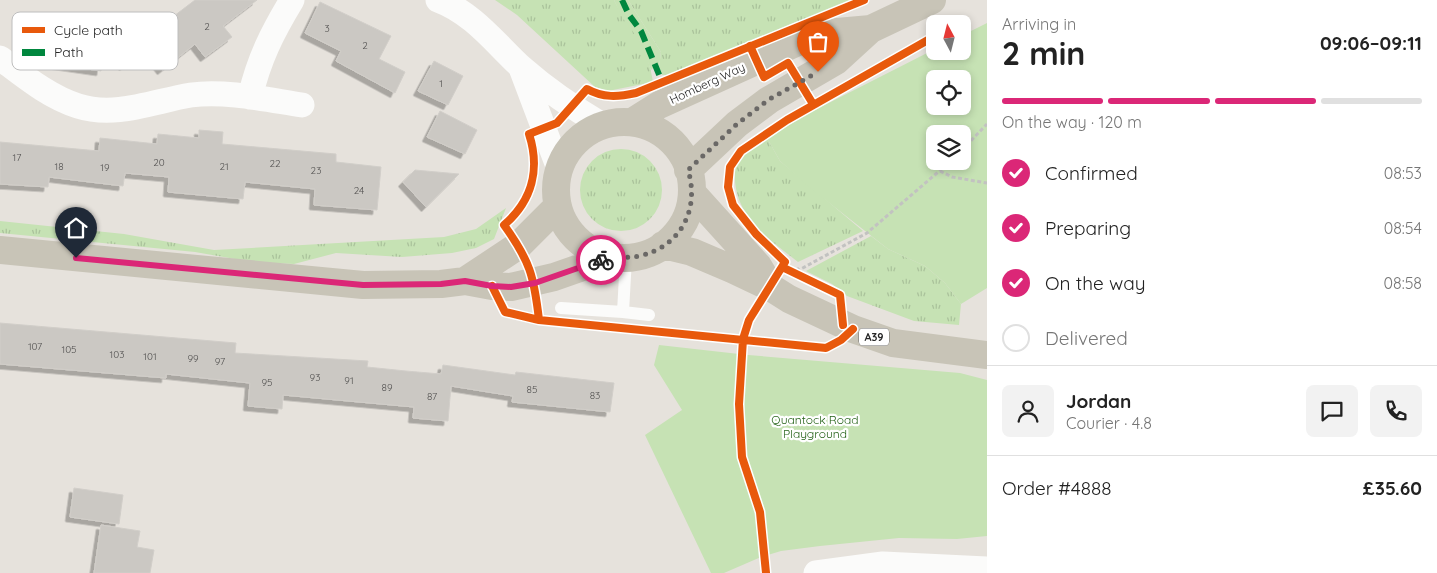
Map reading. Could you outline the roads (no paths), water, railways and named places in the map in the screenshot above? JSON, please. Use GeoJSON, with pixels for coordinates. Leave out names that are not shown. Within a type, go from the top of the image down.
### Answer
{"type":"FeatureCollection","features":[{"type":"Feature","properties":{"kind":"main road","name":"Homberg Way"},"geometry":{"type":"LineString","coordinates":[[691,182],[737,124],[768,100],[836,61],[871,29],[932,0]]}},
{"type":"Feature","properties":{"kind":"main road","name":"Homberg Way"},"geometry":{"type":"LineString","coordinates":[[632,122],[659,105],[800,42],[837,32],[871,29]]}},
{"type":"Feature","properties":{"kind":"main road","name":"A39"},"geometry":{"type":"LineString","coordinates":[[618,257],[594,251],[581,244],[567,230],[557,207],[555,193],[558,166],[574,141],[588,132],[604,126],[632,122],[649,127],[663,135],[674,145],[691,182],[758,266],[779,272]]}},
{"type":"Feature","properties":{"kind":"main road"},"geometry":{"type":"LineString","coordinates":[[0,250],[363,285],[441,284],[465,281],[511,287],[535,283],[618,257],[650,253],[679,231],[688,219],[691,182]]}},
{"type":"Feature","properties":{"kind":"main road"},"geometry":{"type":"LineString","coordinates":[[465,281],[519,245],[557,207]]}},
{"type":"Feature","properties":{"kind":"main road","name":"A39"},"geometry":{"type":"LineString","coordinates":[[663,245],[779,272]]}},
{"type":"Feature","properties":{"kind":"main road","name":"A39"},"geometry":{"type":"LineString","coordinates":[[779,272],[788,300],[843,325],[892,343],[987,355]]}},
{"type":"Feature","properties":{"kind":"street"},"geometry":{"type":"LineString","coordinates":[[250,96],[256,71],[268,39],[292,0]]}},
{"type":"Feature","properties":{"kind":"street"},"geometry":{"type":"LineString","coordinates":[[438,0],[469,18],[492,36],[521,68],[571,107],[604,126]]}},
{"type":"Feature","properties":{"kind":"street"},"geometry":{"type":"LineString","coordinates":[[0,58],[12,66]]}},
{"type":"Feature","properties":{"kind":"street"},"geometry":{"type":"LineString","coordinates":[[521,68],[558,166]]}},
{"type":"Feature","properties":{"kind":"street"},"geometry":{"type":"LineString","coordinates":[[17,70],[54,96],[78,106],[97,110],[121,110],[193,95],[250,96],[302,106]]}},
{"type":"Feature","properties":{"kind":"street"},"geometry":{"type":"LineString","coordinates":[[816,573],[883,564],[987,569]]}},
{"type":"Feature","properties":{"kind":"lane"},"geometry":{"type":"LineString","coordinates":[[618,257],[623,312]]}},
{"type":"Feature","properties":{"kind":"lane"},"geometry":{"type":"LineString","coordinates":[[561,308],[649,315]]}},
{"type":"Feature","properties":{"kind":"park label","name":"Quantock Road Playground"},"geometry":{"type":"Point","coordinates":[815,426]}}]}
